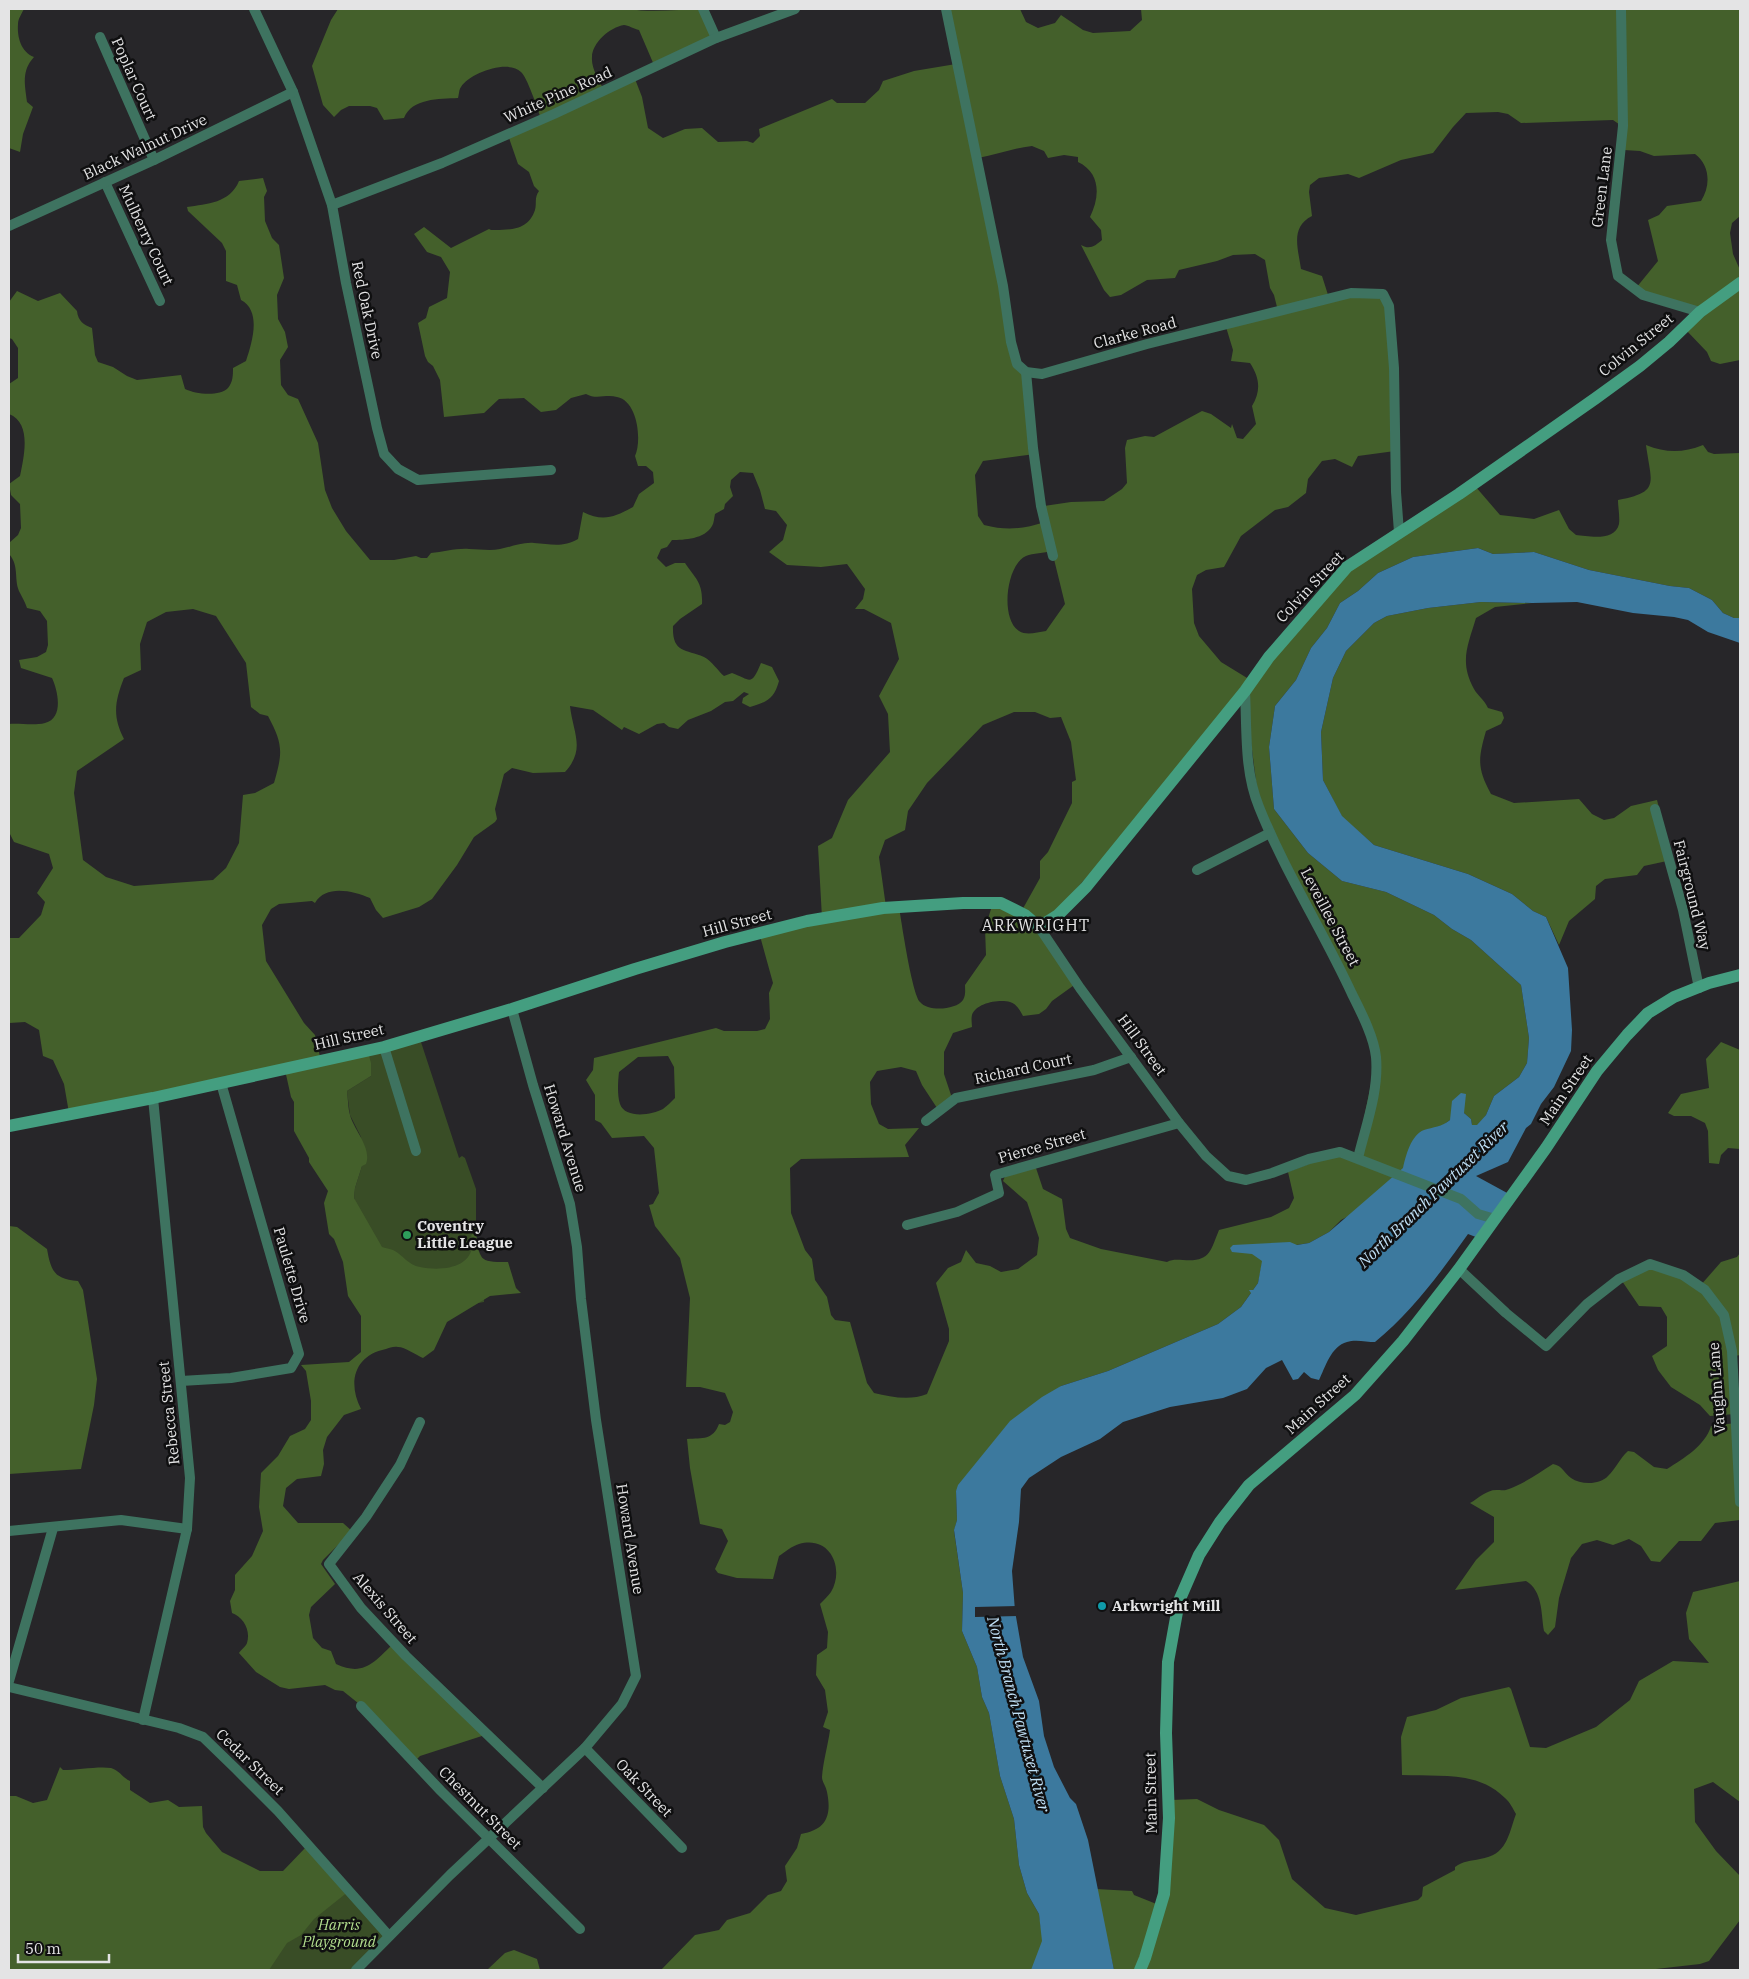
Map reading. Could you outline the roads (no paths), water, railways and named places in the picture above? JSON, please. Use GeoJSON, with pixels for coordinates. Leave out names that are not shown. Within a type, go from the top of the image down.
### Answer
{"type":"FeatureCollection","features":[{"type":"Feature","properties":{"kind":"street","name":"Red Oak Drive"},"geometry":{"type":"LineString","coordinates":[[254,9],[293,92],[332,205],[376,428],[384,454],[398,469],[418,480],[551,470]]}},
{"type":"Feature","properties":{"kind":"street"},"geometry":{"type":"LineString","coordinates":[[703,9],[716,38]]}},
{"type":"Feature","properties":{"kind":"street","name":"White Pine Road"},"geometry":{"type":"LineString","coordinates":[[332,205],[442,163],[554,114],[716,38],[795,9]]}},
{"type":"Feature","properties":{"kind":"street"},"geometry":{"type":"LineString","coordinates":[[946,9],[1003,286],[1011,342],[1017,364],[1026,372],[1041,506],[1053,556]]}},
{"type":"Feature","properties":{"kind":"street","name":"Green Lane"},"geometry":{"type":"LineString","coordinates":[[1621,9],[1623,126],[1611,240],[1618,276],[1643,295],[1700,312]]}},
{"type":"Feature","properties":{"kind":"street","name":"Poplar Court"},"geometry":{"type":"LineString","coordinates":[[100,37],[154,160]]}},
{"type":"Feature","properties":{"kind":"street","name":"Black Walnut Drive"},"geometry":{"type":"LineString","coordinates":[[9,226],[154,160],[293,92]]}},
{"type":"Feature","properties":{"kind":"street","name":"Mulberry Court"},"geometry":{"type":"LineString","coordinates":[[105,182],[160,301]]}},
{"type":"Feature","properties":{"kind":"street","name":"Colvin Street"},"geometry":{"type":"LineString","coordinates":[[1039,928],[1058,915],[1086,887],[1246,691],[1269,657],[1347,567],[1459,494],[1640,366],[1669,342],[1700,312],[1740,283]]}},
{"type":"Feature","properties":{"kind":"street","name":"Clarke Road"},"geometry":{"type":"LineString","coordinates":[[1026,372],[1042,374],[1147,344],[1350,293],[1383,294],[1389,306],[1394,368],[1396,492],[1399,532]]}},
{"type":"Feature","properties":{"kind":"street","name":"Leveillee Street"},"geometry":{"type":"LineString","coordinates":[[1246,691],[1250,775],[1258,806],[1348,985],[1365,1022],[1376,1057],[1373,1101],[1358,1158]]}},
{"type":"Feature","properties":{"kind":"street","name":"Fairground Way"},"geometry":{"type":"LineString","coordinates":[[1656,809],[1683,910],[1699,988]]}},
{"type":"Feature","properties":{"kind":"street"},"geometry":{"type":"LineString","coordinates":[[1197,870],[1270,832]]}},
{"type":"Feature","properties":{"kind":"street","name":"Hill Street"},"geometry":{"type":"LineString","coordinates":[[9,1126],[153,1098],[384,1047],[725,942],[807,921],[883,908],[963,903],[1001,903],[1025,915],[1039,928],[1179,1123],[1206,1156],[1228,1176],[1246,1180],[1340,1152],[1461,1199],[1478,1214],[1495,1219]]}},
{"type":"Feature","properties":{"kind":"street","name":"Main Street"},"geometry":{"type":"LineString","coordinates":[[1140,1970],[1164,1894],[1170,1818],[1166,1733],[1168,1662],[1180,1601],[1199,1555],[1220,1522],[1249,1486],[1355,1395],[1403,1341],[1459,1269],[1546,1148],[1597,1071],[1626,1035],[1648,1013],[1674,997],[1740,975]]}},
{"type":"Feature","properties":{"kind":"street","name":"Howard Avenue"},"geometry":{"type":"LineString","coordinates":[[356,1970],[450,1875],[585,1748],[622,1704],[636,1676],[596,1420],[582,1308],[577,1247],[570,1204],[533,1085],[512,1009]]}},
{"type":"Feature","properties":{"kind":"street"},"geometry":{"type":"LineString","coordinates":[[384,1047],[416,1151]]}},
{"type":"Feature","properties":{"kind":"street","name":"Richard Court"},"geometry":{"type":"LineString","coordinates":[[926,1121],[956,1098],[1094,1070],[1131,1057]]}},
{"type":"Feature","properties":{"kind":"street","name":"Paulette Drive"},"geometry":{"type":"LineString","coordinates":[[181,1381],[231,1378],[291,1368],[299,1354],[221,1083]]}},
{"type":"Feature","properties":{"kind":"street","name":"Rebecca Street"},"geometry":{"type":"LineString","coordinates":[[143,1720],[187,1530],[190,1478],[153,1098]]}},
{"type":"Feature","properties":{"kind":"street","name":"Pierce Street"},"geometry":{"type":"LineString","coordinates":[[907,1225],[957,1212],[999,1193],[995,1176],[1179,1123]]}},
{"type":"Feature","properties":{"kind":"street","name":"Vaughn Lane"},"geometry":{"type":"LineString","coordinates":[[1459,1269],[1506,1313],[1546,1346],[1587,1304],[1619,1279],[1650,1264],[1683,1275],[1705,1290],[1724,1314],[1732,1351],[1740,1502]]}},
{"type":"Feature","properties":{"kind":"street","name":"Alexis Street"},"geometry":{"type":"LineString","coordinates":[[420,1422],[400,1465],[366,1517],[329,1564],[361,1608],[406,1656],[543,1788]]}},
{"type":"Feature","properties":{"kind":"street"},"geometry":{"type":"LineString","coordinates":[[9,1531],[121,1520],[187,1530]]}},
{"type":"Feature","properties":{"kind":"street"},"geometry":{"type":"LineString","coordinates":[[9,1681],[52,1528]]}},
{"type":"Feature","properties":{"kind":"street","name":"Cedar Street"},"geometry":{"type":"LineString","coordinates":[[9,1687],[179,1728],[203,1737],[278,1811],[389,1936]]}},
{"type":"Feature","properties":{"kind":"street","name":"Chestnut Street"},"geometry":{"type":"LineString","coordinates":[[360,1706],[580,1929]]}},
{"type":"Feature","properties":{"kind":"street","name":"Oak Street"},"geometry":{"type":"LineString","coordinates":[[585,1748],[682,1848]]}},
{"type":"Feature","properties":{"kind":"water","name":"North Branch Pawtuxet River"},"geometry":{"type":"Polygon","coordinates":[[[1478,548],[1493,554],[1534,552],[1589,570],[1689,588],[1712,600],[1723,613],[1734,618],[1740,618],[1740,643],[1708,632],[1688,620],[1674,617],[1633,613],[1577,602],[1481,602],[1428,608],[1387,616],[1374,623],[1346,651],[1333,678],[1321,732],[1323,780],[1342,816],[1374,845],[1468,874],[1512,894],[1533,911],[1546,917],[1568,968],[1572,1030],[1571,1051],[1554,1087],[1541,1104],[1531,1124],[1526,1128],[1508,1162],[1476,1176],[1509,1194],[1481,1239],[1468,1234],[1414,1305],[1375,1342],[1354,1341],[1341,1344],[1329,1358],[1319,1380],[1311,1378],[1304,1372],[1298,1379],[1293,1380],[1282,1360],[1266,1368],[1247,1389],[1223,1398],[1170,1407],[1123,1422],[1100,1439],[1061,1457],[1029,1478],[1021,1489],[1019,1522],[1012,1571],[1015,1611],[1023,1657],[1039,1701],[1044,1736],[1054,1767],[1070,1798],[1076,1804],[1088,1840],[1114,1970],[1031,1970],[1042,1941],[1039,1914],[1027,1893],[1019,1865],[1014,1819],[1000,1776],[989,1713],[982,1697],[977,1667],[962,1631],[963,1593],[954,1530],[957,1520],[956,1491],[958,1485],[1010,1421],[1042,1397],[1061,1386],[1108,1371],[1218,1324],[1241,1307],[1251,1293],[1249,1290],[1253,1290],[1258,1283],[1262,1261],[1252,1254],[1232,1252],[1230,1248],[1233,1245],[1290,1242],[1297,1245],[1309,1243],[1329,1232],[1403,1168],[1412,1141],[1419,1133],[1450,1120],[1452,1101],[1461,1093],[1466,1094],[1464,1113],[1471,1119],[1472,1125],[1477,1125],[1486,1115],[1494,1096],[1519,1077],[1527,1063],[1529,1038],[1521,985],[1471,940],[1452,929],[1434,915],[1386,892],[1342,881],[1308,853],[1274,809],[1269,747],[1275,706],[1296,680],[1311,648],[1327,628],[1340,603],[1358,591],[1378,573],[1413,557],[1478,548]]]}},
{"type":"Feature","properties":{"kind":"place","name":"Coventry Little League"},"geometry":{"type":"Point","coordinates":[407,1235]}},
{"type":"Feature","properties":{"kind":"place","name":"Arkwright Mill"},"geometry":{"type":"Point","coordinates":[1102,1606]}},
{"type":"Feature","properties":{"kind":"district","name":"ARKWRIGHT"},"geometry":{"type":"Point","coordinates":[1036,925]}},
{"type":"Feature","properties":{"kind":"park label","name":"Harris Playground"},"geometry":{"type":"Point","coordinates":[339,1934]}}]}
